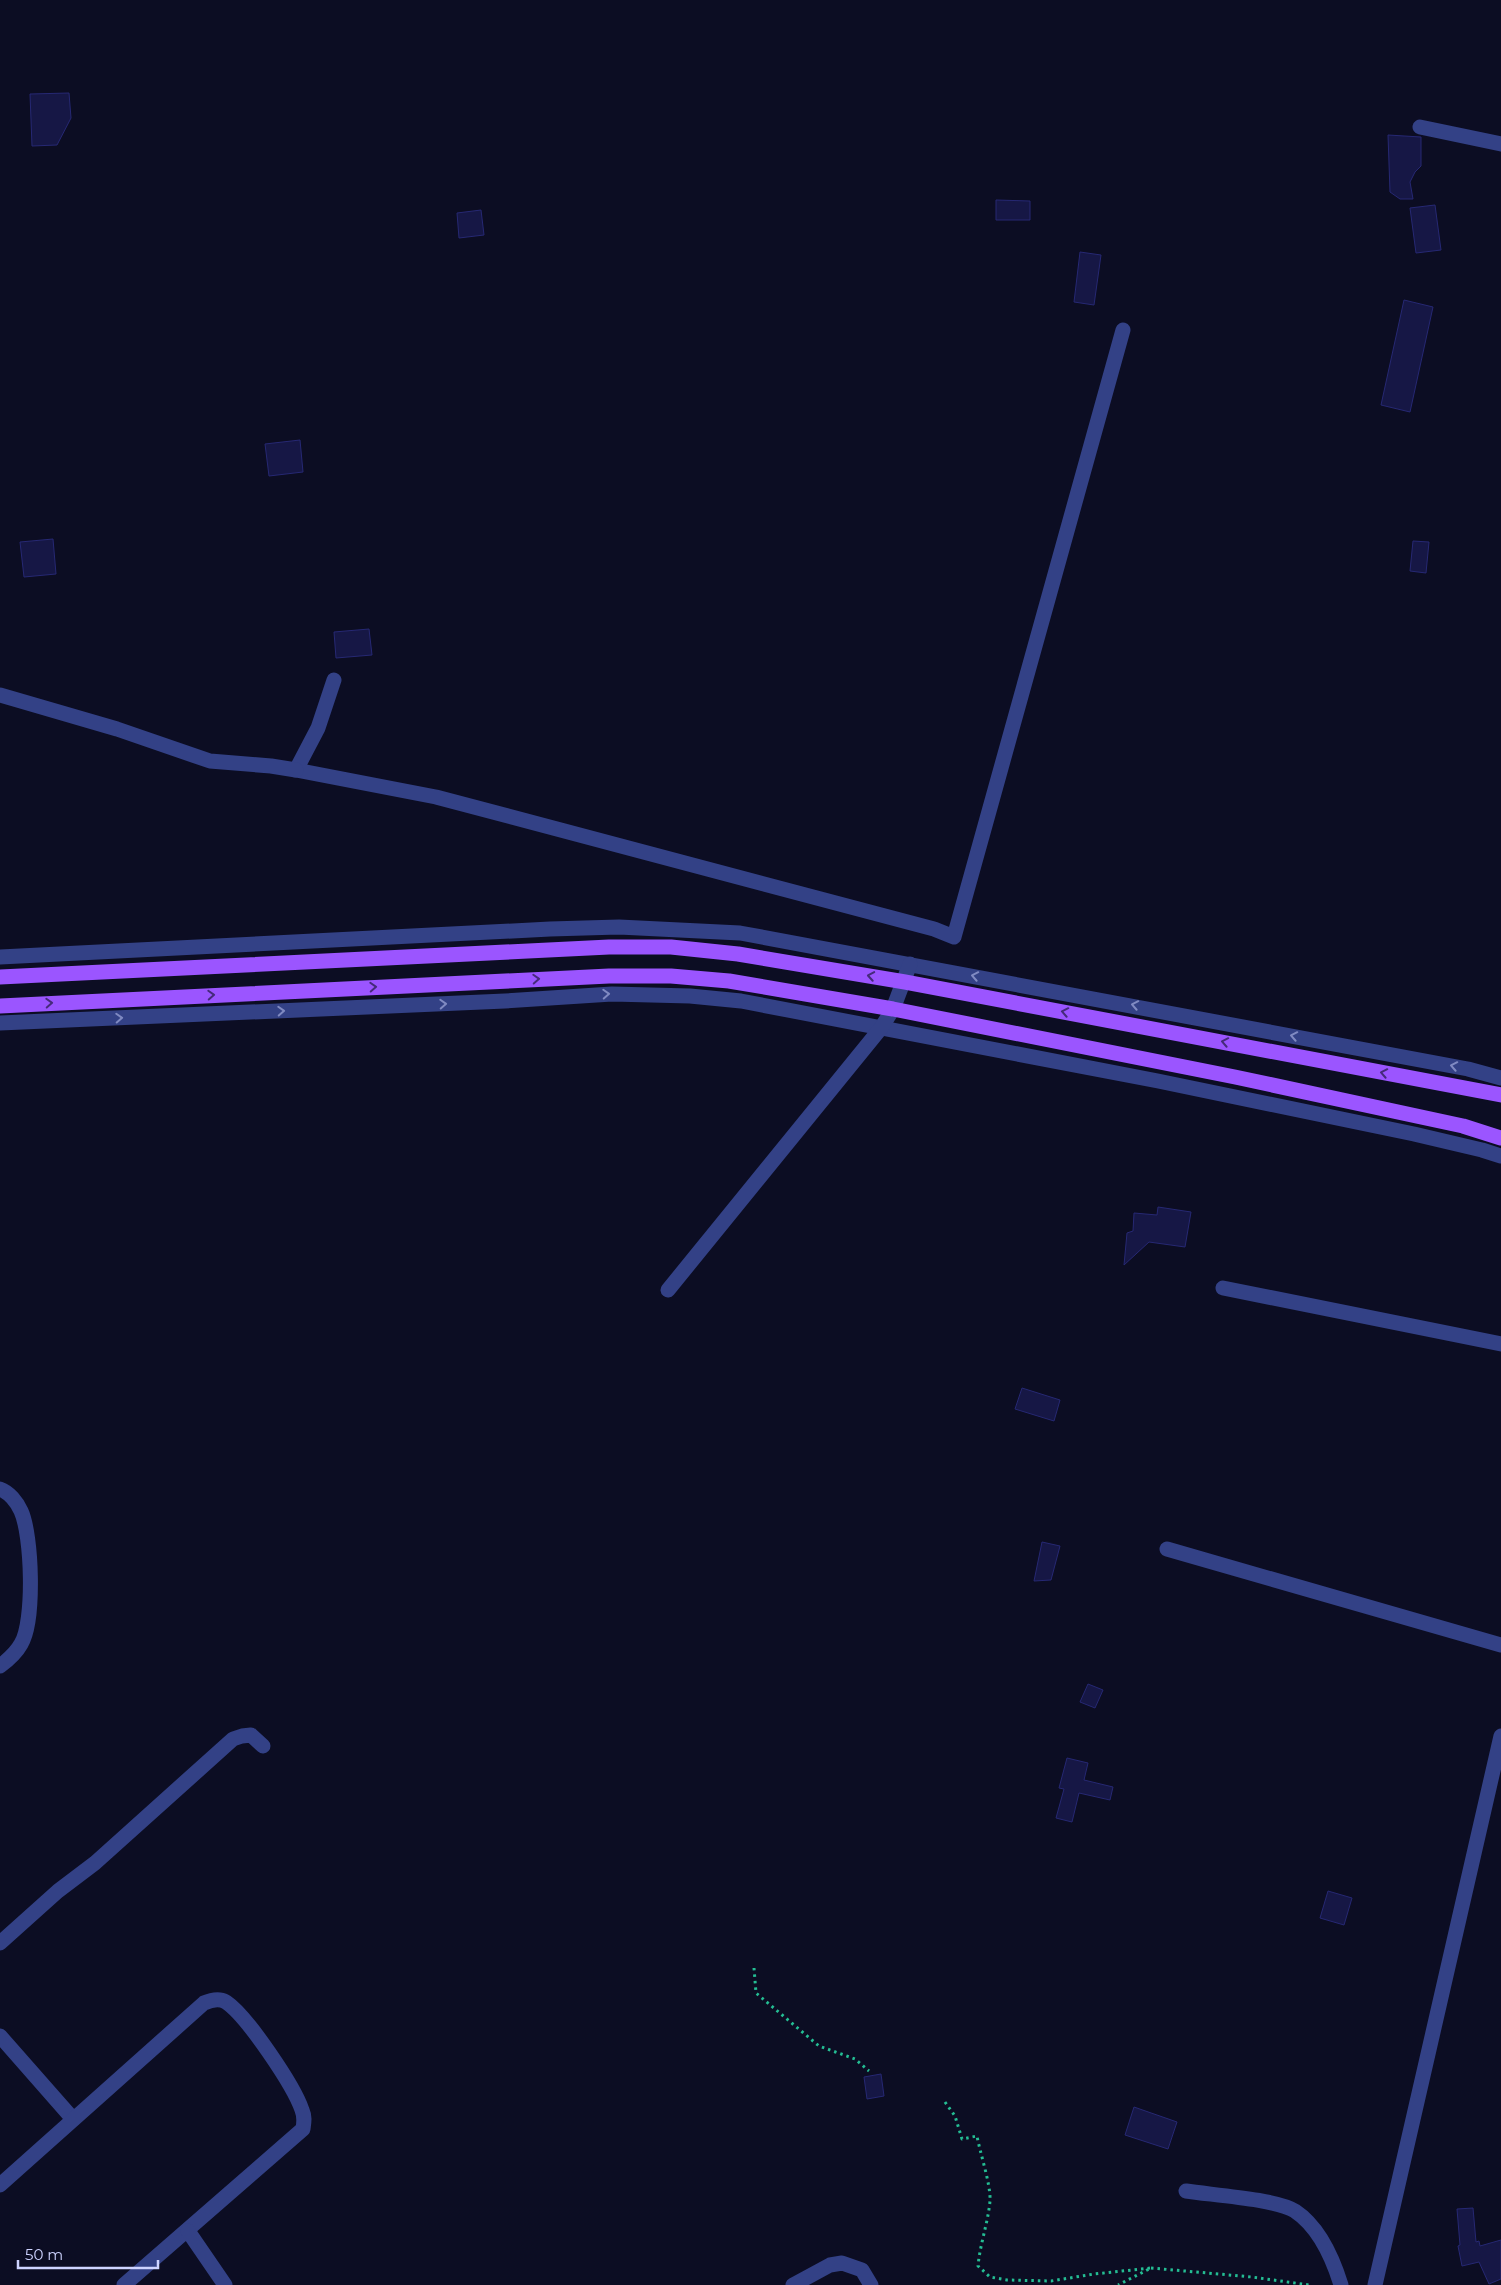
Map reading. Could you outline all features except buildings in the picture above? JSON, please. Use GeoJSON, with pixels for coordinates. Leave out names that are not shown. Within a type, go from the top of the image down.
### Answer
{"type":"FeatureCollection","features":[{"type":"Feature","properties":{"kind":"main road"},"geometry":{"type":"LineString","coordinates":[[0,977],[618,947],[671,947],[738,954],[905,982],[1501,1095]]}},
{"type":"Feature","properties":{"kind":"main road"},"geometry":{"type":"LineString","coordinates":[[0,1006],[636,976],[730,981],[893,1009],[1235,1077],[1463,1126],[1501,1138]]}},
{"type":"Feature","properties":{"kind":"street"},"geometry":{"type":"LineString","coordinates":[[1420,127],[1501,144]]}},
{"type":"Feature","properties":{"kind":"street"},"geometry":{"type":"LineString","coordinates":[[0,695],[117,730],[210,761],[271,766],[436,797],[934,929],[954,937],[1123,330]]}},
{"type":"Feature","properties":{"kind":"street"},"geometry":{"type":"LineString","coordinates":[[296,770],[318,728],[334,680]]}},
{"type":"Feature","properties":{"kind":"street"},"geometry":{"type":"LineString","coordinates":[[0,957],[619,927],[740,933],[1449,1065],[1501,1078]]}},
{"type":"Feature","properties":{"kind":"street"},"geometry":{"type":"LineString","coordinates":[[668,1290],[881,1028],[893,1009],[905,982],[910,964]]}},
{"type":"Feature","properties":{"kind":"street"},"geometry":{"type":"LineString","coordinates":[[0,1023],[505,1001],[612,994],[690,996],[741,1001],[1167,1083],[1405,1132],[1501,1156]]}},
{"type":"Feature","properties":{"kind":"street"},"geometry":{"type":"LineString","coordinates":[[1222,1288],[1501,1344]]}},
{"type":"Feature","properties":{"kind":"street"},"geometry":{"type":"LineString","coordinates":[[0,1489],[6,1491],[21,1511],[28,1546],[30,1602],[28,1621],[22,1643],[9,1660],[0,1666]]}},
{"type":"Feature","properties":{"kind":"street"},"geometry":{"type":"LineString","coordinates":[[1167,1549],[1501,1645]]}},
{"type":"Feature","properties":{"kind":"street"},"geometry":{"type":"LineString","coordinates":[[0,1943],[58,1891],[96,1863],[233,1739],[251,1735],[263,1746]]}},
{"type":"Feature","properties":{"kind":"street"},"geometry":{"type":"LineString","coordinates":[[1375,2285],[1501,1736]]}},
{"type":"Feature","properties":{"kind":"street"},"geometry":{"type":"LineString","coordinates":[[0,2185],[204,2003],[215,1999],[226,2002],[278,2064],[302,2108],[305,2120],[303,2129],[124,2285]]}},
{"type":"Feature","properties":{"kind":"street"},"geometry":{"type":"LineString","coordinates":[[0,2036],[73,2120]]}},
{"type":"Feature","properties":{"kind":"street"},"geometry":{"type":"LineString","coordinates":[[1186,2190],[1270,2203],[1295,2211],[1320,2238],[1336,2270],[1341,2285]]}},
{"type":"Feature","properties":{"kind":"street"},"geometry":{"type":"LineString","coordinates":[[188,2230],[224,2285]]}},
{"type":"Feature","properties":{"kind":"street"},"geometry":{"type":"LineString","coordinates":[[793,2285],[830,2265],[842,2263],[862,2270],[870,2285]]}},
{"type":"Feature","properties":{"kind":"path"},"geometry":{"type":"LineString","coordinates":[[754,1968],[756,1993],[819,2046],[855,2059],[870,2072]]}},
{"type":"Feature","properties":{"kind":"path"},"geometry":{"type":"LineString","coordinates":[[945,2102],[956,2116],[962,2139],[977,2136],[990,2199],[986,2226],[980,2244],[978,2266],[990,2276],[1007,2280],[1051,2281],[1151,2268],[1252,2277],[1309,2285]]}},
{"type":"Feature","properties":{"kind":"path"},"geometry":{"type":"LineString","coordinates":[[1118,2285],[1151,2268]]}}]}
